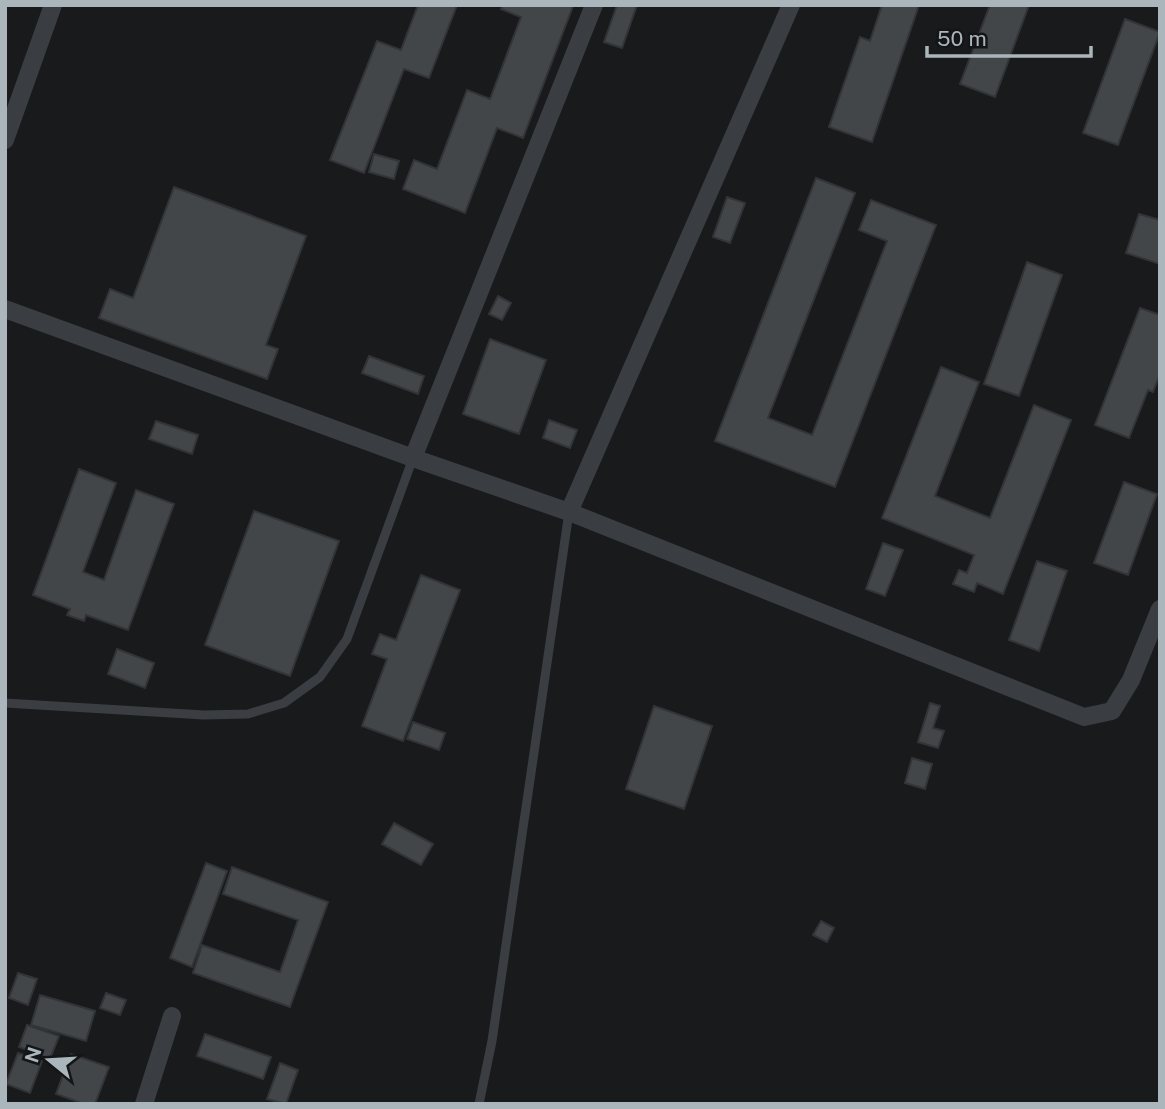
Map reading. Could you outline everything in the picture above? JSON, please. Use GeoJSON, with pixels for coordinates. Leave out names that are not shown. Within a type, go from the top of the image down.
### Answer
{"type":"FeatureCollection","features":[{"type":"Feature","properties":{"kind":"street"},"geometry":{"type":"LineString","coordinates":[[5,140],[53,5]]}},
{"type":"Feature","properties":{"kind":"street"},"geometry":{"type":"LineString","coordinates":[[413,458],[594,5]]}},
{"type":"Feature","properties":{"kind":"street"},"geometry":{"type":"LineString","coordinates":[[569,512],[791,5]]}},
{"type":"Feature","properties":{"kind":"street"},"geometry":{"type":"LineString","coordinates":[[5,309],[569,512],[1084,716],[1112,711],[1131,680],[1160,609]]}},
{"type":"Feature","properties":{"kind":"street"},"geometry":{"type":"LineString","coordinates":[[144,1104],[172,1016]]}},
{"type":"Feature","properties":{"kind":"lane"},"geometry":{"type":"LineString","coordinates":[[5,703],[204,715],[248,714],[284,703],[320,677],[347,639],[413,458]]}},
{"type":"Feature","properties":{"kind":"lane"},"geometry":{"type":"LineString","coordinates":[[479,1104],[492,1041],[569,512]]}},
{"type":"Feature","properties":{"kind":"building"},"geometry":{"type":"Polygon","coordinates":[[[418,5],[457,5],[429,78],[404,69],[364,173],[330,160],[377,41],[401,50],[418,5]]]}},
{"type":"Feature","properties":{"kind":"building"},"geometry":{"type":"Polygon","coordinates":[[[503,5],[573,6],[523,138],[497,128],[465,213],[403,189],[414,160],[437,169],[467,90],[490,99],[521,17],[501,9],[503,5]]]}},
{"type":"Feature","properties":{"kind":"building"},"geometry":{"type":"Polygon","coordinates":[[[617,5],[637,5],[622,48],[604,42],[617,5]]]}},
{"type":"Feature","properties":{"kind":"building"},"geometry":{"type":"Polygon","coordinates":[[[882,5],[919,5],[872,142],[829,127],[860,37],[870,41],[882,5]]]}},
{"type":"Feature","properties":{"kind":"building"},"geometry":{"type":"Polygon","coordinates":[[[990,5],[1029,5],[995,97],[960,84],[990,5]]]}},
{"type":"Feature","properties":{"kind":"building"},"geometry":{"type":"Polygon","coordinates":[[[1125,19],[1160,32],[1118,145],[1083,133],[1125,19]]]}},
{"type":"Feature","properties":{"kind":"building"},"geometry":{"type":"Polygon","coordinates":[[[374,154],[399,161],[394,179],[369,172],[374,154]]]}},
{"type":"Feature","properties":{"kind":"building"},"geometry":{"type":"Polygon","coordinates":[[[816,178],[855,193],[768,418],[812,435],[887,241],[859,230],[871,200],[936,225],[835,487],[715,441],[816,178]]]}},
{"type":"Feature","properties":{"kind":"building"},"geometry":{"type":"Polygon","coordinates":[[[174,187],[306,236],[266,345],[278,349],[267,379],[99,318],[110,289],[133,298],[174,187]]]}},
{"type":"Feature","properties":{"kind":"building"},"geometry":{"type":"Polygon","coordinates":[[[727,197],[745,203],[730,243],[713,237],[727,197]]]}},
{"type":"Feature","properties":{"kind":"building"},"geometry":{"type":"Polygon","coordinates":[[[1139,214],[1160,220],[1160,264],[1126,253],[1139,214]]]}},
{"type":"Feature","properties":{"kind":"building"},"geometry":{"type":"Polygon","coordinates":[[[1027,262],[1062,275],[1019,396],[984,384],[1027,262]]]}},
{"type":"Feature","properties":{"kind":"building"},"geometry":{"type":"Polygon","coordinates":[[[498,296],[511,303],[502,320],[489,314],[498,296]]]}},
{"type":"Feature","properties":{"kind":"building"},"geometry":{"type":"Polygon","coordinates":[[[1140,308],[1160,315],[1160,374],[1153,392],[1148,390],[1129,438],[1095,425],[1140,308]]]}},
{"type":"Feature","properties":{"kind":"building"},"geometry":{"type":"Polygon","coordinates":[[[490,339],[546,360],[519,434],[463,414],[490,339]]]}},
{"type":"Feature","properties":{"kind":"building"},"geometry":{"type":"Polygon","coordinates":[[[369,356],[424,376],[418,394],[362,373],[369,356]]]}},
{"type":"Feature","properties":{"kind":"building"},"geometry":{"type":"Polygon","coordinates":[[[941,367],[979,382],[935,496],[990,518],[1034,405],[1071,420],[1003,594],[977,583],[974,592],[953,584],[959,570],[967,573],[974,555],[882,518],[941,367]]]}},
{"type":"Feature","properties":{"kind":"building"},"geometry":{"type":"Polygon","coordinates":[[[549,420],[577,430],[570,448],[543,438],[549,420]]]}},
{"type":"Feature","properties":{"kind":"building"},"geometry":{"type":"Polygon","coordinates":[[[156,421],[198,435],[192,454],[149,439],[156,421]]]}},
{"type":"Feature","properties":{"kind":"building"},"geometry":{"type":"Polygon","coordinates":[[[79,469],[116,483],[83,572],[104,580],[136,490],[174,504],[128,630],[86,615],[84,621],[67,615],[70,609],[33,595],[79,469]]]}},
{"type":"Feature","properties":{"kind":"building"},"geometry":{"type":"Polygon","coordinates":[[[1124,482],[1157,494],[1128,575],[1094,563],[1124,482]]]}},
{"type":"Feature","properties":{"kind":"building"},"geometry":{"type":"Polygon","coordinates":[[[254,511],[339,541],[290,676],[205,645],[254,511]]]}},
{"type":"Feature","properties":{"kind":"building"},"geometry":{"type":"Polygon","coordinates":[[[883,543],[903,550],[885,596],[866,589],[883,543]]]}},
{"type":"Feature","properties":{"kind":"building"},"geometry":{"type":"Polygon","coordinates":[[[1037,561],[1067,571],[1039,651],[1009,640],[1037,561]]]}},
{"type":"Feature","properties":{"kind":"building"},"geometry":{"type":"Polygon","coordinates":[[[421,575],[460,590],[403,741],[362,726],[387,659],[372,654],[380,634],[396,640],[421,575]]]}},
{"type":"Feature","properties":{"kind":"building"},"geometry":{"type":"Polygon","coordinates":[[[117,649],[154,663],[145,688],[108,674],[117,649]]]}},
{"type":"Feature","properties":{"kind":"building"},"geometry":{"type":"Polygon","coordinates":[[[930,703],[940,706],[933,728],[944,731],[938,748],[918,742],[930,703]]]}},
{"type":"Feature","properties":{"kind":"building"},"geometry":{"type":"Polygon","coordinates":[[[654,706],[712,726],[684,809],[626,789],[654,706]]]}},
{"type":"Feature","properties":{"kind":"building"},"geometry":{"type":"Polygon","coordinates":[[[413,722],[445,733],[439,750],[407,739],[413,722]]]}},
{"type":"Feature","properties":{"kind":"building"},"geometry":{"type":"Polygon","coordinates":[[[912,758],[932,764],[925,789],[905,783],[912,758]]]}},
{"type":"Feature","properties":{"kind":"building"},"geometry":{"type":"Polygon","coordinates":[[[394,823],[433,844],[421,865],[382,844],[394,823]]]}},
{"type":"Feature","properties":{"kind":"building"},"geometry":{"type":"Polygon","coordinates":[[[206,863],[227,871],[192,967],[170,958],[206,863]]]}},
{"type":"Feature","properties":{"kind":"building"},"geometry":{"type":"Polygon","coordinates":[[[232,867],[328,902],[290,1007],[193,973],[202,945],[280,972],[298,920],[223,894],[232,867]]]}},
{"type":"Feature","properties":{"kind":"building"},"geometry":{"type":"Polygon","coordinates":[[[821,921],[834,928],[827,942],[813,935],[821,921]]]}},
{"type":"Feature","properties":{"kind":"building"},"geometry":{"type":"Polygon","coordinates":[[[18,973],[37,979],[28,1005],[9,998],[18,973]]]}},
{"type":"Feature","properties":{"kind":"building"},"geometry":{"type":"Polygon","coordinates":[[[106,993],[126,1000],[120,1015],[100,1008],[106,993]]]}},
{"type":"Feature","properties":{"kind":"building"},"geometry":{"type":"Polygon","coordinates":[[[40,995],[95,1011],[86,1041],[31,1025],[40,995]]]}},
{"type":"Feature","properties":{"kind":"building"},"geometry":{"type":"Polygon","coordinates":[[[27,1025],[59,1036],[50,1059],[19,1047],[27,1025]]]}},
{"type":"Feature","properties":{"kind":"building"},"geometry":{"type":"Polygon","coordinates":[[[205,1034],[271,1057],[263,1079],[197,1056],[205,1034]]]}},
{"type":"Feature","properties":{"kind":"building"},"geometry":{"type":"Polygon","coordinates":[[[18,1053],[42,1061],[30,1093],[6,1084],[18,1053]]]}},
{"type":"Feature","properties":{"kind":"building"},"geometry":{"type":"Polygon","coordinates":[[[71,1054],[109,1067],[95,1104],[84,1104],[56,1094],[71,1054]]]}},
{"type":"Feature","properties":{"kind":"building"},"geometry":{"type":"Polygon","coordinates":[[[280,1063],[298,1070],[286,1104],[267,1099],[280,1063]]]}}]}
